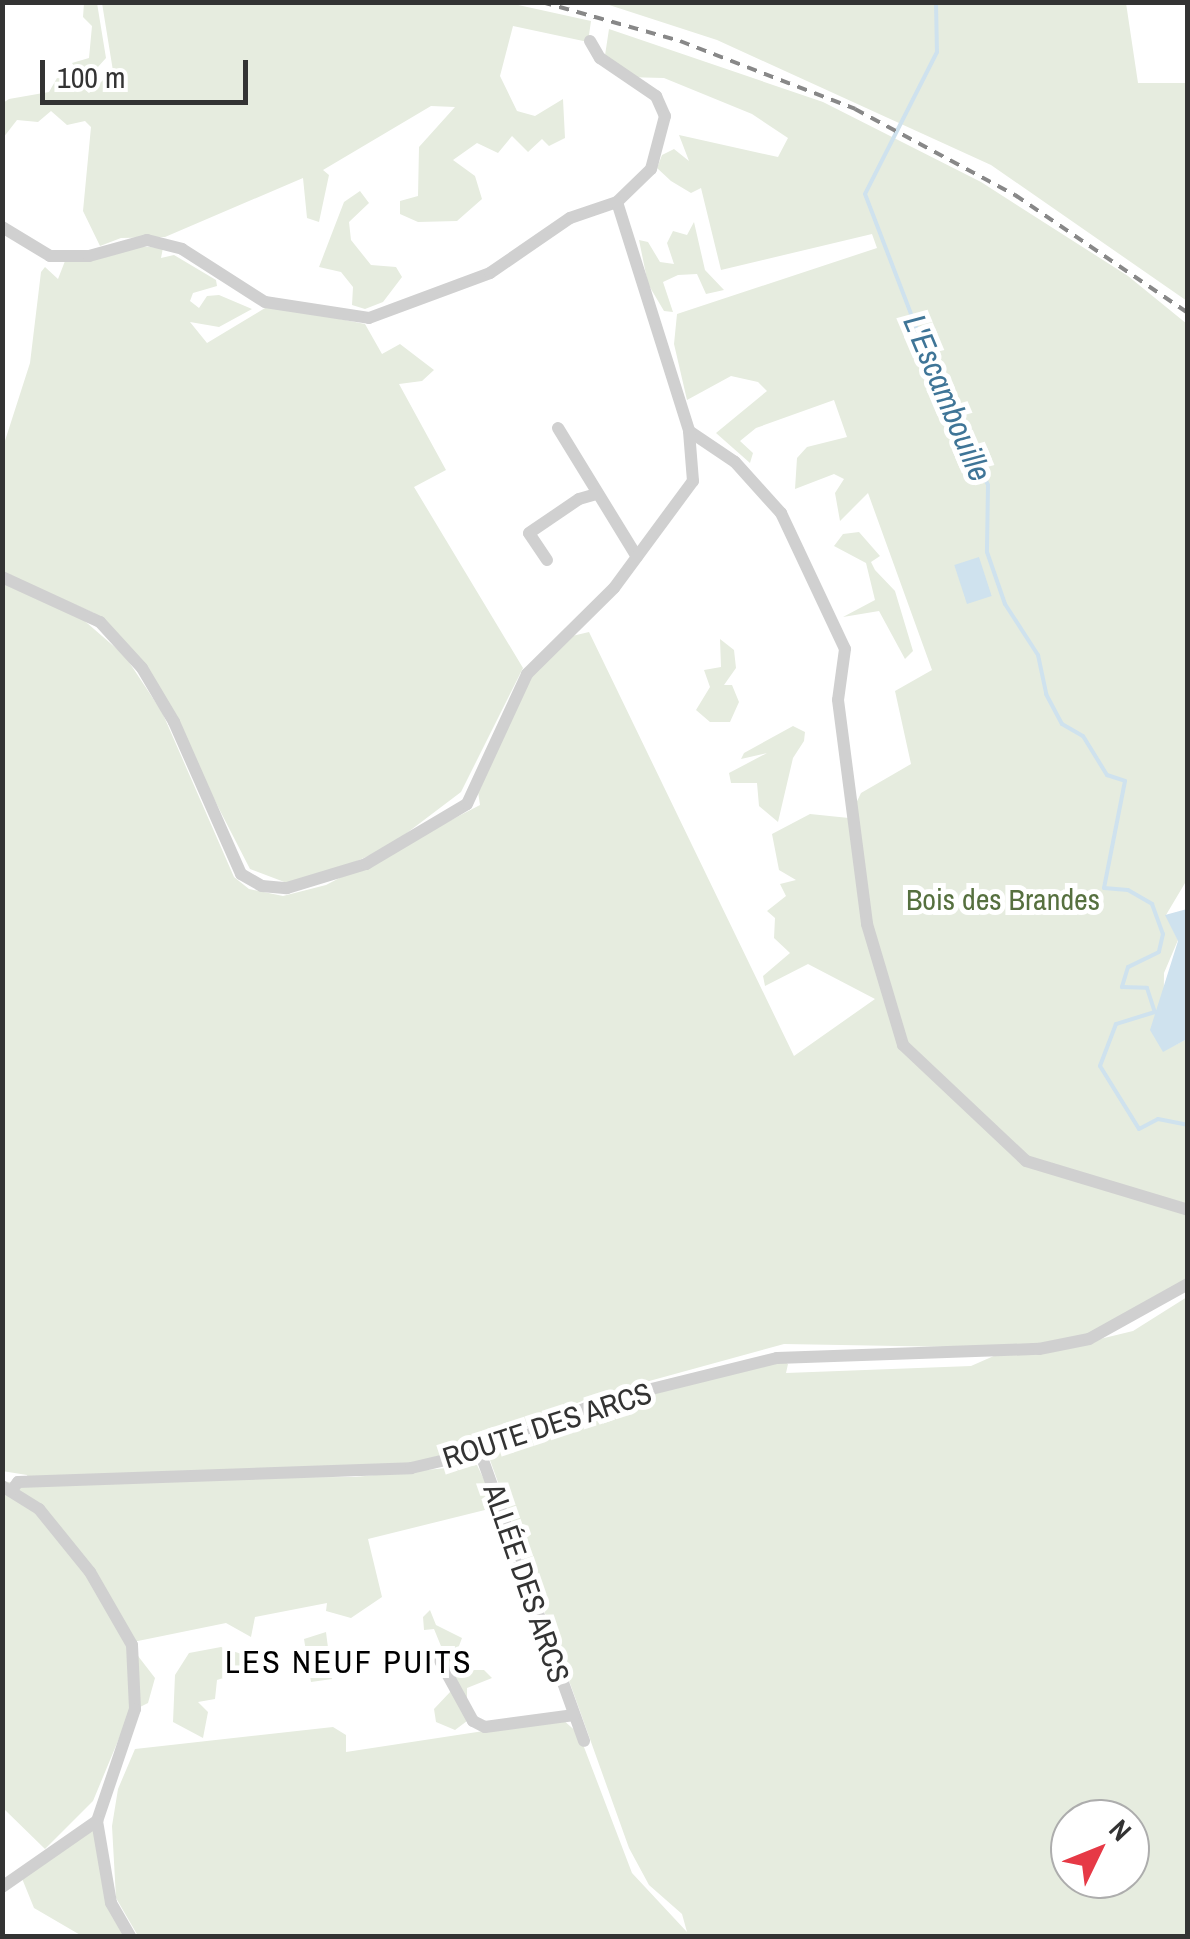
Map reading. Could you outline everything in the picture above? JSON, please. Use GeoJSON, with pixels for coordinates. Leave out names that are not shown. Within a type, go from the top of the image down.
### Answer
{"type":"FeatureCollection","features":[{"type":"Feature","properties":{"kind":"street"},"geometry":{"type":"LineString","coordinates":[[2,227],[50,256],[89,256],[147,240],[182,249],[266,302],[370,318],[490,273],[570,218],[618,202],[651,170],[665,116],[656,96],[600,58],[590,41]]}},
{"type":"Feature","properties":{"kind":"street"},"geometry":{"type":"LineString","coordinates":[[2,577],[100,622],[142,668],[174,722],[241,874],[262,886],[287,888],[366,864],[467,804],[527,674],[637,556],[693,481],[689,431],[618,202]]}},
{"type":"Feature","properties":{"kind":"street"},"geometry":{"type":"LineString","coordinates":[[558,428],[637,556]]}},
{"type":"Feature","properties":{"kind":"street"},"geometry":{"type":"LineString","coordinates":[[689,431],[734,462],[781,513],[844,649],[838,700],[867,924],[902,1046],[1026,1162],[1188,1210]]}},
{"type":"Feature","properties":{"kind":"street"},"geometry":{"type":"LineString","coordinates":[[547,560],[530,532],[579,498],[598,494]]}},
{"type":"Feature","properties":{"kind":"street","name":"ROUTE DES ARCS"},"geometry":{"type":"LineString","coordinates":[[7,1488],[18,1482],[344,1474],[480,1452],[604,1401],[777,1358],[1039,1349],[1088,1338],[1188,1284]]}},
{"type":"Feature","properties":{"kind":"street","name":"ALLÉE DES ARCS"},"geometry":{"type":"LineString","coordinates":[[480,1452],[584,1741]]}},
{"type":"Feature","properties":{"kind":"street"},"geometry":{"type":"LineString","coordinates":[[7,1488],[38,1510],[90,1572],[132,1645],[134,1709],[96,1821],[111,1903],[130,1936]]}},
{"type":"Feature","properties":{"kind":"street","name":"ALLÉE DES ARCS"},"geometry":{"type":"LineString","coordinates":[[438,1658],[474,1722],[485,1727],[574,1714]]}},
{"type":"Feature","properties":{"kind":"street"},"geometry":{"type":"LineString","coordinates":[[2,1887],[96,1821]]}},
{"type":"Feature","properties":{"kind":"green space"},"geometry":{"type":"Polygon","coordinates":[[[504,2],[591,21],[588,42],[513,26],[500,76],[517,111],[535,116],[563,99],[565,138],[549,146],[542,139],[528,152],[512,136],[498,153],[477,143],[453,160],[475,176],[482,199],[457,221],[418,222],[400,214],[400,201],[418,196],[419,147],[455,107],[431,106],[323,170],[329,175],[319,222],[307,218],[303,178],[165,237],[121,238],[100,246],[83,211],[91,127],[85,121],[67,125],[51,111],[38,122],[17,120],[3,138],[3,103],[9,99],[49,92],[57,78],[74,80],[89,93],[113,71],[102,3],[504,2]]]}},
{"type":"Feature","properties":{"kind":"green space"},"geometry":{"type":"Polygon","coordinates":[[[84,3],[97,3],[106,58],[97,68],[78,72],[72,63],[89,58],[92,26],[83,17],[84,3]]]}},
{"type":"Feature","properties":{"kind":"green space"},"geometry":{"type":"Polygon","coordinates":[[[603,3],[1126,3],[1138,83],[1187,83],[1187,301],[991,165],[717,40],[603,3]]]}},
{"type":"Feature","properties":{"kind":"green space","name":"Bois des Brandes"},"geometry":{"type":"Polygon","coordinates":[[[609,29],[823,102],[981,182],[1128,276],[1187,324],[1188,878],[1166,915],[1178,940],[1164,973],[1163,1051],[1187,1039],[1187,1279],[1071,1346],[1133,1331],[1187,1297],[1187,1936],[138,1936],[116,1898],[112,1826],[118,1789],[135,1749],[333,1727],[346,1735],[346,1752],[562,1719],[579,1734],[632,1873],[687,1932],[682,1914],[649,1885],[629,1848],[490,1460],[492,1451],[603,1401],[776,1356],[788,1364],[786,1373],[971,1366],[1012,1348],[784,1344],[591,1397],[482,1445],[411,1463],[127,1478],[355,1477],[477,1465],[497,1507],[368,1539],[382,1597],[351,1618],[326,1611],[327,1603],[255,1617],[251,1637],[226,1623],[128,1643],[155,1678],[148,1703],[130,1712],[93,1801],[45,1849],[3,1808],[3,1481],[31,1486],[27,1475],[2,1471],[3,583],[79,616],[125,656],[162,712],[234,877],[249,889],[283,896],[326,885],[480,805],[477,785],[531,677],[568,637],[589,632],[794,1056],[875,999],[808,964],[765,986],[763,976],[790,953],[774,938],[775,918],[767,911],[786,896],[780,884],[796,880],[779,870],[772,834],[810,814],[849,818],[861,793],[911,764],[895,691],[932,670],[868,493],[840,521],[835,493],[844,479],[834,474],[795,489],[797,458],[807,447],[847,437],[834,400],[756,428],[740,441],[753,453],[750,463],[716,433],[767,391],[758,382],[731,376],[687,400],[674,344],[677,314],[877,248],[872,234],[721,270],[701,188],[691,193],[671,181],[657,168],[662,155],[674,149],[689,161],[679,135],[778,157],[788,138],[752,114],[664,78],[625,77],[604,62],[609,29]]]}},
{"type":"Feature","properties":{"kind":"green space"},"geometry":{"type":"Polygon","coordinates":[[[360,191],[369,203],[349,222],[351,240],[371,265],[396,267],[402,277],[383,302],[365,309],[352,305],[353,287],[341,272],[319,267],[344,202],[360,191]]]}},
{"type":"Feature","properties":{"kind":"green space"},"geometry":{"type":"Polygon","coordinates":[[[694,222],[705,270],[724,290],[706,294],[697,274],[678,275],[663,282],[673,312],[664,311],[648,284],[639,240],[648,242],[660,262],[674,264],[667,243],[673,231],[687,235],[694,222]]]}},
{"type":"Feature","properties":{"kind":"green space"},"geometry":{"type":"Polygon","coordinates":[[[137,246],[163,248],[161,258],[174,255],[216,280],[217,286],[193,293],[190,301],[199,308],[207,296],[219,295],[252,309],[219,327],[190,322],[207,343],[270,305],[365,324],[382,354],[400,344],[434,370],[422,381],[399,384],[446,470],[414,487],[523,668],[461,792],[387,848],[322,876],[287,883],[250,869],[158,690],[94,613],[3,573],[3,447],[30,363],[41,272],[45,267],[58,279],[65,261],[137,246]]]}},
{"type":"Feature","properties":{"kind":"green space"},"geometry":{"type":"Polygon","coordinates":[[[859,532],[880,556],[871,562],[875,570],[895,591],[913,651],[905,659],[879,611],[843,617],[875,600],[866,563],[834,546],[843,534],[859,532]]]}},
{"type":"Feature","properties":{"kind":"green space"},"geometry":{"type":"Polygon","coordinates":[[[720,639],[734,650],[736,668],[724,685],[732,685],[739,702],[730,722],[710,722],[696,710],[710,687],[704,670],[721,667],[720,639]]]}},
{"type":"Feature","properties":{"kind":"green space"},"geometry":{"type":"Polygon","coordinates":[[[793,726],[805,732],[804,741],[793,758],[778,822],[759,806],[757,783],[731,783],[729,773],[767,753],[741,759],[744,753],[793,726]]]}},
{"type":"Feature","properties":{"kind":"green space"},"geometry":{"type":"Polygon","coordinates":[[[430,1610],[436,1625],[462,1638],[456,1654],[467,1670],[484,1670],[492,1678],[467,1688],[467,1721],[455,1730],[436,1722],[434,1709],[451,1691],[452,1673],[434,1629],[424,1630],[423,1617],[430,1610]]]}},
{"type":"Feature","properties":{"kind":"green space"},"geometry":{"type":"Polygon","coordinates":[[[326,1632],[332,1679],[311,1682],[304,1639],[326,1632]]]}},
{"type":"Feature","properties":{"kind":"green space"},"geometry":{"type":"Polygon","coordinates":[[[221,1647],[253,1658],[248,1670],[217,1680],[215,1699],[198,1702],[208,1712],[203,1738],[173,1722],[175,1675],[189,1653],[221,1647]]]}},
{"type":"Feature","properties":{"kind":"green space"},"geometry":{"type":"Polygon","coordinates":[[[97,1821],[111,1903],[130,1936],[82,1936],[34,1908],[21,1876],[97,1821]]]}},
{"type":"Feature","properties":{"kind":"water"},"geometry":{"type":"Polygon","coordinates":[[[979,557],[992,596],[967,604],[954,565],[979,557]]]}},
{"type":"Feature","properties":{"kind":"water"},"geometry":{"type":"Polygon","coordinates":[[[1187,909],[1187,1039],[1163,1052],[1150,1030],[1178,941],[1165,915],[1187,909]]]}},
{"type":"Feature","properties":{"kind":"waterway","name":"L'Escambouille"},"geometry":{"type":"LineString","coordinates":[[936,2],[937,52],[865,194],[919,335],[988,485],[987,552],[1005,604],[1038,655],[1046,694],[1062,724],[1083,736],[1107,775],[1125,781],[1104,888],[1128,890],[1152,904],[1163,934],[1159,952],[1128,967],[1122,987],[1147,988],[1155,1012],[1116,1024],[1100,1066],[1139,1129],[1158,1119],[1188,1125]]}},
{"type":"Feature","properties":{"kind":"railway"},"geometry":{"type":"LineString","coordinates":[[542,2],[680,41],[855,109],[1015,195],[1188,313]]}},
{"type":"Feature","properties":{"kind":"district","name":"LES NEUF PUITS"},"geometry":{"type":"Point","coordinates":[349,1662]}}]}
